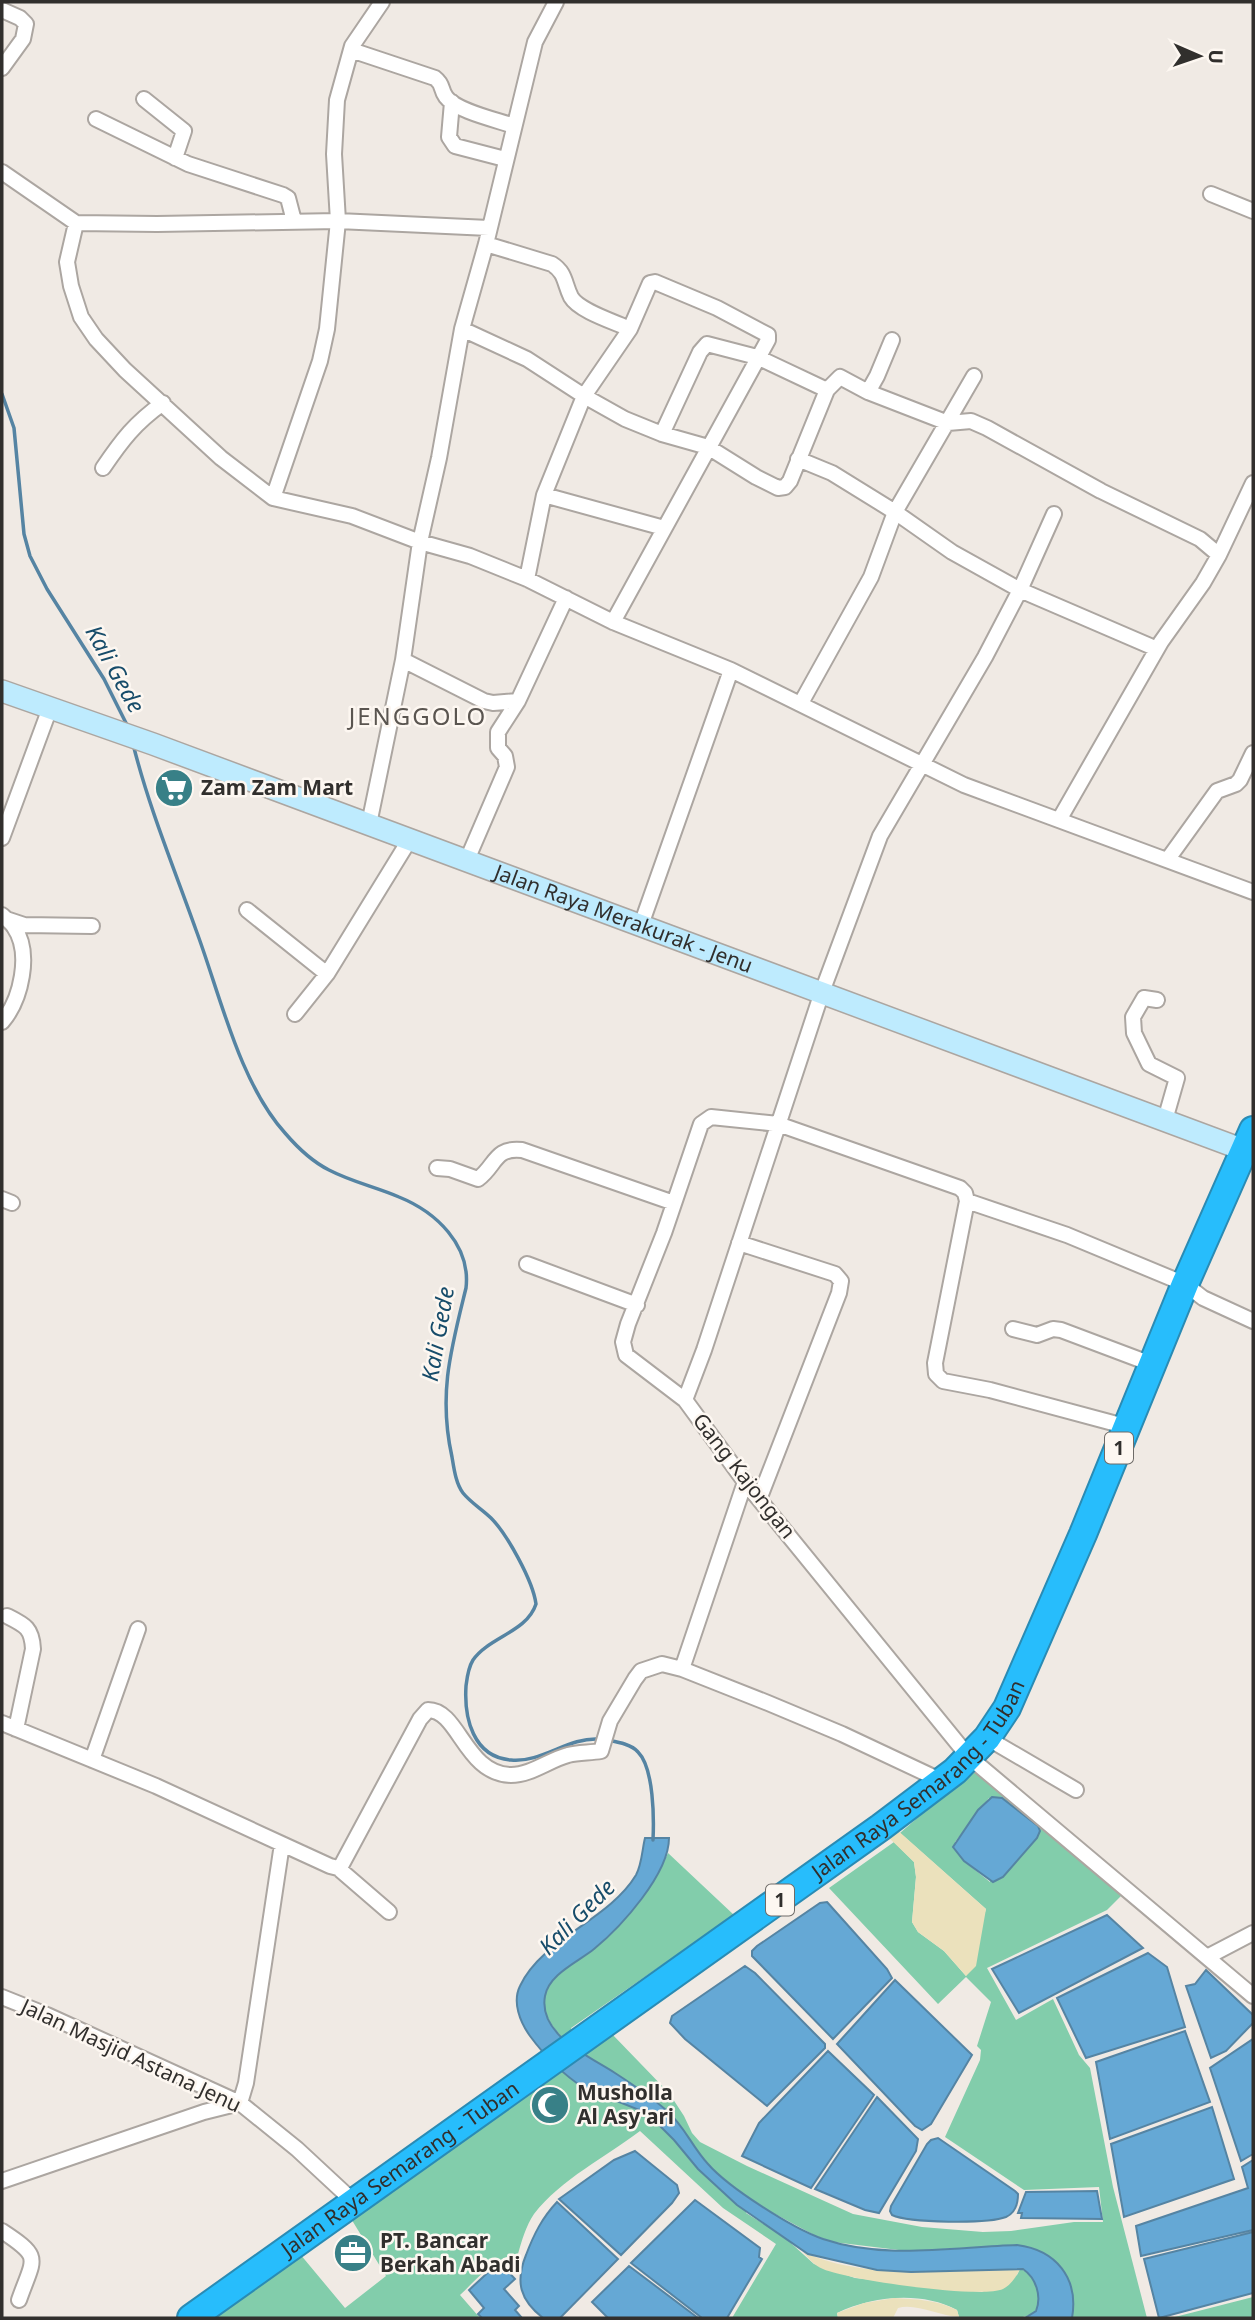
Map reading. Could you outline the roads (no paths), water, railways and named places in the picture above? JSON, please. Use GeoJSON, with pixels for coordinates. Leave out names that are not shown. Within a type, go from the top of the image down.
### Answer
{"type":"FeatureCollection","features":[{"type":"Feature","properties":{"kind":"highway","name":"Jalan Raya Semarang - Tuban"},"geometry":{"type":"LineString","coordinates":[[191,2318],[813,1877],[942,1781],[977,1747],[1007,1708],[1128,1427],[1185,1284],[1249,1140]]}},
{"type":"Feature","properties":{"kind":"main road","name":"Jalan Raya Merakurak - Jenu"},"geometry":{"type":"LineString","coordinates":[[2,691],[153,744],[1165,1120],[1249,1140]]}},
{"type":"Feature","properties":{"kind":"street"},"geometry":{"type":"LineString","coordinates":[[273,498],[320,361],[331,303],[338,221],[334,154],[337,100],[351,50],[382,2]]}},
{"type":"Feature","properties":{"kind":"street"},"geometry":{"type":"LineString","coordinates":[[369,824],[403,660],[420,542],[439,458],[462,329],[486,244],[535,42],[556,2]]}},
{"type":"Feature","properties":{"kind":"street"},"geometry":{"type":"LineString","coordinates":[[2,10],[20,18],[26,24],[23,39],[2,68]]}},
{"type":"Feature","properties":{"kind":"street"},"geometry":{"type":"LineString","coordinates":[[351,50],[435,78],[442,84],[446,96],[459,107],[514,126]]}},
{"type":"Feature","properties":{"kind":"street"},"geometry":{"type":"LineString","coordinates":[[144,99],[184,131],[175,158]]}},
{"type":"Feature","properties":{"kind":"street"},"geometry":{"type":"LineString","coordinates":[[452,102],[449,137],[455,146],[505,159]]}},
{"type":"Feature","properties":{"kind":"street"},"geometry":{"type":"LineString","coordinates":[[96,118],[188,164],[283,195],[288,198],[295,221]]}},
{"type":"Feature","properties":{"kind":"street"},"geometry":{"type":"LineString","coordinates":[[7,176],[76,223],[338,221],[489,228]]}},
{"type":"Feature","properties":{"kind":"street"},"geometry":{"type":"LineString","coordinates":[[1211,194],[1253,211]]}},
{"type":"Feature","properties":{"kind":"street"},"geometry":{"type":"LineString","coordinates":[[76,223],[67,262],[75,303],[96,339],[125,370],[221,458],[273,498],[352,516],[420,542],[470,556],[527,579],[613,622],[731,670],[802,703],[921,765],[1009,803],[1253,892]]}},
{"type":"Feature","properties":{"kind":"street"},"geometry":{"type":"LineString","coordinates":[[486,244],[552,264],[564,275],[572,298],[584,308],[630,329]]}},
{"type":"Feature","properties":{"kind":"street"},"geometry":{"type":"LineString","coordinates":[[527,579],[544,495],[584,396],[630,329],[650,283],[655,282],[717,308],[764,332],[768,335],[768,340],[613,622]]}},
{"type":"Feature","properties":{"kind":"street"},"geometry":{"type":"LineString","coordinates":[[462,329],[527,359],[625,419],[662,434],[708,447],[778,488],[790,481],[827,390],[840,377],[868,392],[948,423],[971,421],[987,428],[1101,491],[1200,539],[1219,555]]}},
{"type":"Feature","properties":{"kind":"street"},"geometry":{"type":"LineString","coordinates":[[868,392],[892,340]]}},
{"type":"Feature","properties":{"kind":"street"},"geometry":{"type":"LineString","coordinates":[[662,434],[704,346],[713,344],[757,356],[827,390]]}},
{"type":"Feature","properties":{"kind":"street"},"geometry":{"type":"LineString","coordinates":[[802,703],[871,577],[895,512],[974,376]]}},
{"type":"Feature","properties":{"kind":"street"},"geometry":{"type":"LineString","coordinates":[[103,468],[125,435],[140,420],[163,404]]}},
{"type":"Feature","properties":{"kind":"street"},"geometry":{"type":"LineString","coordinates":[[798,459],[841,478],[952,552],[1020,590],[1157,649]]}},
{"type":"Feature","properties":{"kind":"street"},"geometry":{"type":"LineString","coordinates":[[1059,820],[1157,649],[1203,583],[1253,483]]}},
{"type":"Feature","properties":{"kind":"street"},"geometry":{"type":"LineString","coordinates":[[544,495],[664,528]]}},
{"type":"Feature","properties":{"kind":"street","name":"Gang Kajongan"},"geometry":{"type":"LineString","coordinates":[[977,1747],[745,1482],[685,1400],[822,992],[880,836],[985,657],[1020,590],[1054,514]]}},
{"type":"Feature","properties":{"kind":"street"},"geometry":{"type":"LineString","coordinates":[[467,860],[507,767],[507,761],[498,748],[498,732],[517,701],[566,598]]}},
{"type":"Feature","properties":{"kind":"street"},"geometry":{"type":"LineString","coordinates":[[403,660],[484,701],[517,701]]}},
{"type":"Feature","properties":{"kind":"street"},"geometry":{"type":"LineString","coordinates":[[641,925],[731,670]]}},
{"type":"Feature","properties":{"kind":"street"},"geometry":{"type":"LineString","coordinates":[[2,838],[50,708]]}},
{"type":"Feature","properties":{"kind":"street"},"geometry":{"type":"LineString","coordinates":[[1168,859],[1217,791],[1236,785],[1253,753]]}},
{"type":"Feature","properties":{"kind":"street"},"geometry":{"type":"LineString","coordinates":[[295,1014],[327,974],[410,839]]}},
{"type":"Feature","properties":{"kind":"street"},"geometry":{"type":"LineString","coordinates":[[247,910],[327,974]]}},
{"type":"Feature","properties":{"kind":"street"},"geometry":{"type":"LineString","coordinates":[[3,917],[24,925],[92,926]]}},
{"type":"Feature","properties":{"kind":"street"},"geometry":{"type":"LineString","coordinates":[[2,1022],[17,1000],[23,976],[18,934],[3,917]]}},
{"type":"Feature","properties":{"kind":"street"},"geometry":{"type":"LineString","coordinates":[[1157,1000],[1144,998],[1135,1012],[1132,1028],[1149,1064],[1177,1078],[1165,1120]]}},
{"type":"Feature","properties":{"kind":"street"},"geometry":{"type":"LineString","coordinates":[[685,1400],[626,1355],[623,1342],[701,1124],[711,1117],[778,1125],[960,1188],[967,1201],[935,1363],[936,1374],[943,1381],[990,1390],[1128,1427]]}},
{"type":"Feature","properties":{"kind":"street"},"geometry":{"type":"LineString","coordinates":[[437,1168],[450,1169],[478,1180],[500,1153],[510,1149],[522,1150],[674,1203]]}},
{"type":"Feature","properties":{"kind":"street"},"geometry":{"type":"LineString","coordinates":[[967,1201],[1057,1231],[1185,1284],[1203,1298],[1253,1321]]}},
{"type":"Feature","properties":{"kind":"street"},"geometry":{"type":"LineString","coordinates":[[739,1243],[835,1274],[841,1281],[839,1293],[760,1497]]}},
{"type":"Feature","properties":{"kind":"street"},"geometry":{"type":"LineString","coordinates":[[527,1264],[637,1305]]}},
{"type":"Feature","properties":{"kind":"street"},"geometry":{"type":"LineString","coordinates":[[1013,1329],[1037,1335],[1053,1329],[1062,1330],[1154,1365]]}},
{"type":"Feature","properties":{"kind":"street"},"geometry":{"type":"LineString","coordinates":[[682,1669],[745,1482]]}},
{"type":"Feature","properties":{"kind":"street"},"geometry":{"type":"LineString","coordinates":[[7,1616],[29,1630],[33,1637],[33,1649],[16,1729]]}},
{"type":"Feature","properties":{"kind":"street"},"geometry":{"type":"LineString","coordinates":[[92,1760],[138,1629]]}},
{"type":"Feature","properties":{"kind":"street"},"geometry":{"type":"LineString","coordinates":[[338,1868],[343,1864],[420,1719],[428,1710],[441,1712],[469,1751],[484,1765],[499,1773],[523,1773],[567,1755],[602,1749],[606,1731],[641,1671],[662,1664],[682,1669],[842,1734],[942,1781]]}},
{"type":"Feature","properties":{"kind":"street"},"geometry":{"type":"LineString","coordinates":[[2,1723],[156,1786],[338,1868],[389,1912]]}},
{"type":"Feature","properties":{"kind":"street"},"geometry":{"type":"LineString","coordinates":[[977,1747],[1076,1790]]}},
{"type":"Feature","properties":{"kind":"street"},"geometry":{"type":"LineString","coordinates":[[977,1747],[1253,1996]]}},
{"type":"Feature","properties":{"kind":"street"},"geometry":{"type":"LineString","coordinates":[[2,2181],[204,2112],[240,2103],[246,2082],[282,1844]]}},
{"type":"Feature","properties":{"kind":"street"},"geometry":{"type":"LineString","coordinates":[[1207,1957],[1253,1933]]}},
{"type":"Feature","properties":{"kind":"street","name":"Jalan Masjid Astana Jenu"},"geometry":{"type":"LineString","coordinates":[[2,1997],[240,2103],[353,2201]]}},
{"type":"Feature","properties":{"kind":"street"},"geometry":{"type":"LineString","coordinates":[[2,2231],[29,2249],[32,2255],[19,2300]]}},
{"type":"Feature","properties":{"kind":"water"},"geometry":{"type":"Polygon","coordinates":[[[992,1797],[1002,1798],[1038,1826],[1040,1831],[1003,1877],[993,1882],[964,1861],[953,1847],[978,1810],[992,1797]]]}},
{"type":"Feature","properties":{"kind":"water"},"geometry":{"type":"Polygon","coordinates":[[[645,1838],[669,1838],[661,1867],[642,1899],[594,1949],[565,1969],[548,1988],[545,2010],[557,2033],[660,2105],[678,2122],[702,2157],[718,2174],[745,2195],[795,2226],[823,2239],[870,2249],[919,2251],[1017,2245],[1031,2248],[1043,2253],[1062,2268],[1072,2290],[1072,2318],[1025,2318],[1036,2311],[1038,2293],[1034,2282],[1023,2269],[911,2272],[877,2270],[808,2254],[737,2205],[698,2169],[647,2113],[584,2088],[562,2071],[542,2050],[520,2018],[517,1999],[520,1986],[544,1955],[610,1905],[624,1891],[638,1871],[645,1838]]]}},
{"type":"Feature","properties":{"kind":"water"},"geometry":{"type":"Polygon","coordinates":[[[827,1902],[892,1978],[833,2039],[752,1956],[752,1951],[757,1946],[820,1903],[827,1902]]]}},
{"type":"Feature","properties":{"kind":"water"},"geometry":{"type":"Polygon","coordinates":[[[1107,1915],[1143,1948],[1019,2013],[992,1969],[1107,1915]]]}},
{"type":"Feature","properties":{"kind":"water"},"geometry":{"type":"Polygon","coordinates":[[[1148,1953],[1167,1967],[1185,2027],[1086,2058],[1057,1998],[1148,1953]]]}},
{"type":"Feature","properties":{"kind":"water"},"geometry":{"type":"Polygon","coordinates":[[[745,1966],[825,2044],[825,2048],[767,2106],[685,2039],[670,2023],[672,2016],[745,1966]]]}},
{"type":"Feature","properties":{"kind":"water"},"geometry":{"type":"Polygon","coordinates":[[[1206,1970],[1253,2015],[1253,2023],[1226,2051],[1211,2058],[1186,1986],[1195,1984],[1206,1970]]]}},
{"type":"Feature","properties":{"kind":"water"},"geometry":{"type":"Polygon","coordinates":[[[895,1980],[972,2055],[931,2124],[922,2130],[915,2126],[837,2044],[895,1980]]]}},
{"type":"Feature","properties":{"kind":"water"},"geometry":{"type":"Polygon","coordinates":[[[1185,2031],[1210,2102],[1110,2139],[1096,2062],[1185,2031]]]}},
{"type":"Feature","properties":{"kind":"water"},"geometry":{"type":"Polygon","coordinates":[[[1253,2039],[1253,2154],[1241,2161],[1210,2068],[1253,2039]]]}},
{"type":"Feature","properties":{"kind":"water"},"geometry":{"type":"Polygon","coordinates":[[[828,2051],[874,2095],[811,2188],[742,2156],[759,2123],[828,2051]]]}},
{"type":"Feature","properties":{"kind":"water"},"geometry":{"type":"Polygon","coordinates":[[[877,2097],[918,2139],[916,2151],[879,2213],[865,2210],[815,2189],[877,2097]]]}},
{"type":"Feature","properties":{"kind":"water"},"geometry":{"type":"Polygon","coordinates":[[[1212,2107],[1234,2179],[1124,2217],[1111,2144],[1212,2107]]]}},
{"type":"Feature","properties":{"kind":"water"},"geometry":{"type":"Polygon","coordinates":[[[938,2138],[1018,2194],[1012,2213],[997,2219],[967,2222],[914,2220],[892,2215],[891,2206],[927,2144],[938,2138]]]}},
{"type":"Feature","properties":{"kind":"water"},"geometry":{"type":"Polygon","coordinates":[[[635,2151],[677,2185],[679,2193],[621,2255],[559,2199],[614,2160],[635,2151]]]}},
{"type":"Feature","properties":{"kind":"water"},"geometry":{"type":"Polygon","coordinates":[[[1253,2160],[1253,2230],[1141,2256],[1136,2226],[1248,2188],[1242,2167],[1253,2160]]]}},
{"type":"Feature","properties":{"kind":"water"},"geometry":{"type":"Polygon","coordinates":[[[1097,2191],[1102,2219],[1021,2218],[1022,2213],[1018,2213],[1026,2192],[1097,2191]]]}},
{"type":"Feature","properties":{"kind":"water"},"geometry":{"type":"Polygon","coordinates":[[[695,2200],[760,2248],[759,2257],[762,2259],[727,2318],[702,2318],[631,2263],[695,2200]]]}},
{"type":"Feature","properties":{"kind":"water"},"geometry":{"type":"Polygon","coordinates":[[[557,2202],[618,2259],[560,2318],[543,2318],[529,2304],[520,2282],[526,2255],[535,2233],[557,2202]]]}},
{"type":"Feature","properties":{"kind":"water"},"geometry":{"type":"Polygon","coordinates":[[[1253,2232],[1253,2293],[1159,2318],[1144,2259],[1253,2232]]]}},
{"type":"Feature","properties":{"kind":"water"},"geometry":{"type":"Polygon","coordinates":[[[495,2266],[500,2271],[504,2267],[515,2279],[504,2289],[519,2306],[515,2310],[522,2318],[482,2318],[478,2314],[484,2308],[469,2290],[495,2266]]]}},
{"type":"Feature","properties":{"kind":"water"},"geometry":{"type":"Polygon","coordinates":[[[629,2266],[698,2318],[608,2318],[592,2302],[629,2266]]]}},
{"type":"Feature","properties":{"kind":"waterway","name":"Kali Gede"},"geometry":{"type":"LineString","coordinates":[[2,394],[14,428],[24,534],[30,556],[47,589],[104,679],[128,727]]}},
{"type":"Feature","properties":{"kind":"waterway","name":"Kali Gede"},"geometry":{"type":"LineString","coordinates":[[133,744],[154,815],[232,1036],[255,1089],[269,1112],[295,1144],[323,1167],[413,1203],[438,1221],[457,1244],[463,1258],[466,1288],[451,1352],[446,1392],[448,1434],[455,1471],[463,1493],[491,1518],[511,1546],[525,1571],[536,1604],[525,1621],[488,1645],[471,1663],[466,1698],[469,1723],[474,1734],[488,1752],[511,1760],[533,1758],[577,1742],[599,1739]]}},
{"type":"Feature","properties":{"kind":"waterway","name":"Kali Gede"},"geometry":{"type":"LineString","coordinates":[[607,1740],[632,1747],[643,1760],[652,1794],[653,1840]]}},
{"type":"Feature","properties":{"kind":"place","name":"Zam Zam Mart"},"geometry":{"type":"Point","coordinates":[174,788]}},
{"type":"Feature","properties":{"kind":"place","name":"Musholla Al Asy'ari"},"geometry":{"type":"Point","coordinates":[550,2105]}},
{"type":"Feature","properties":{"kind":"place","name":"PT. Bancar Berkah Abadi"},"geometry":{"type":"Point","coordinates":[353,2253]}},
{"type":"Feature","properties":{"kind":"district","name":"JENGGOLO"},"geometry":{"type":"Point","coordinates":[418,717]}}]}
